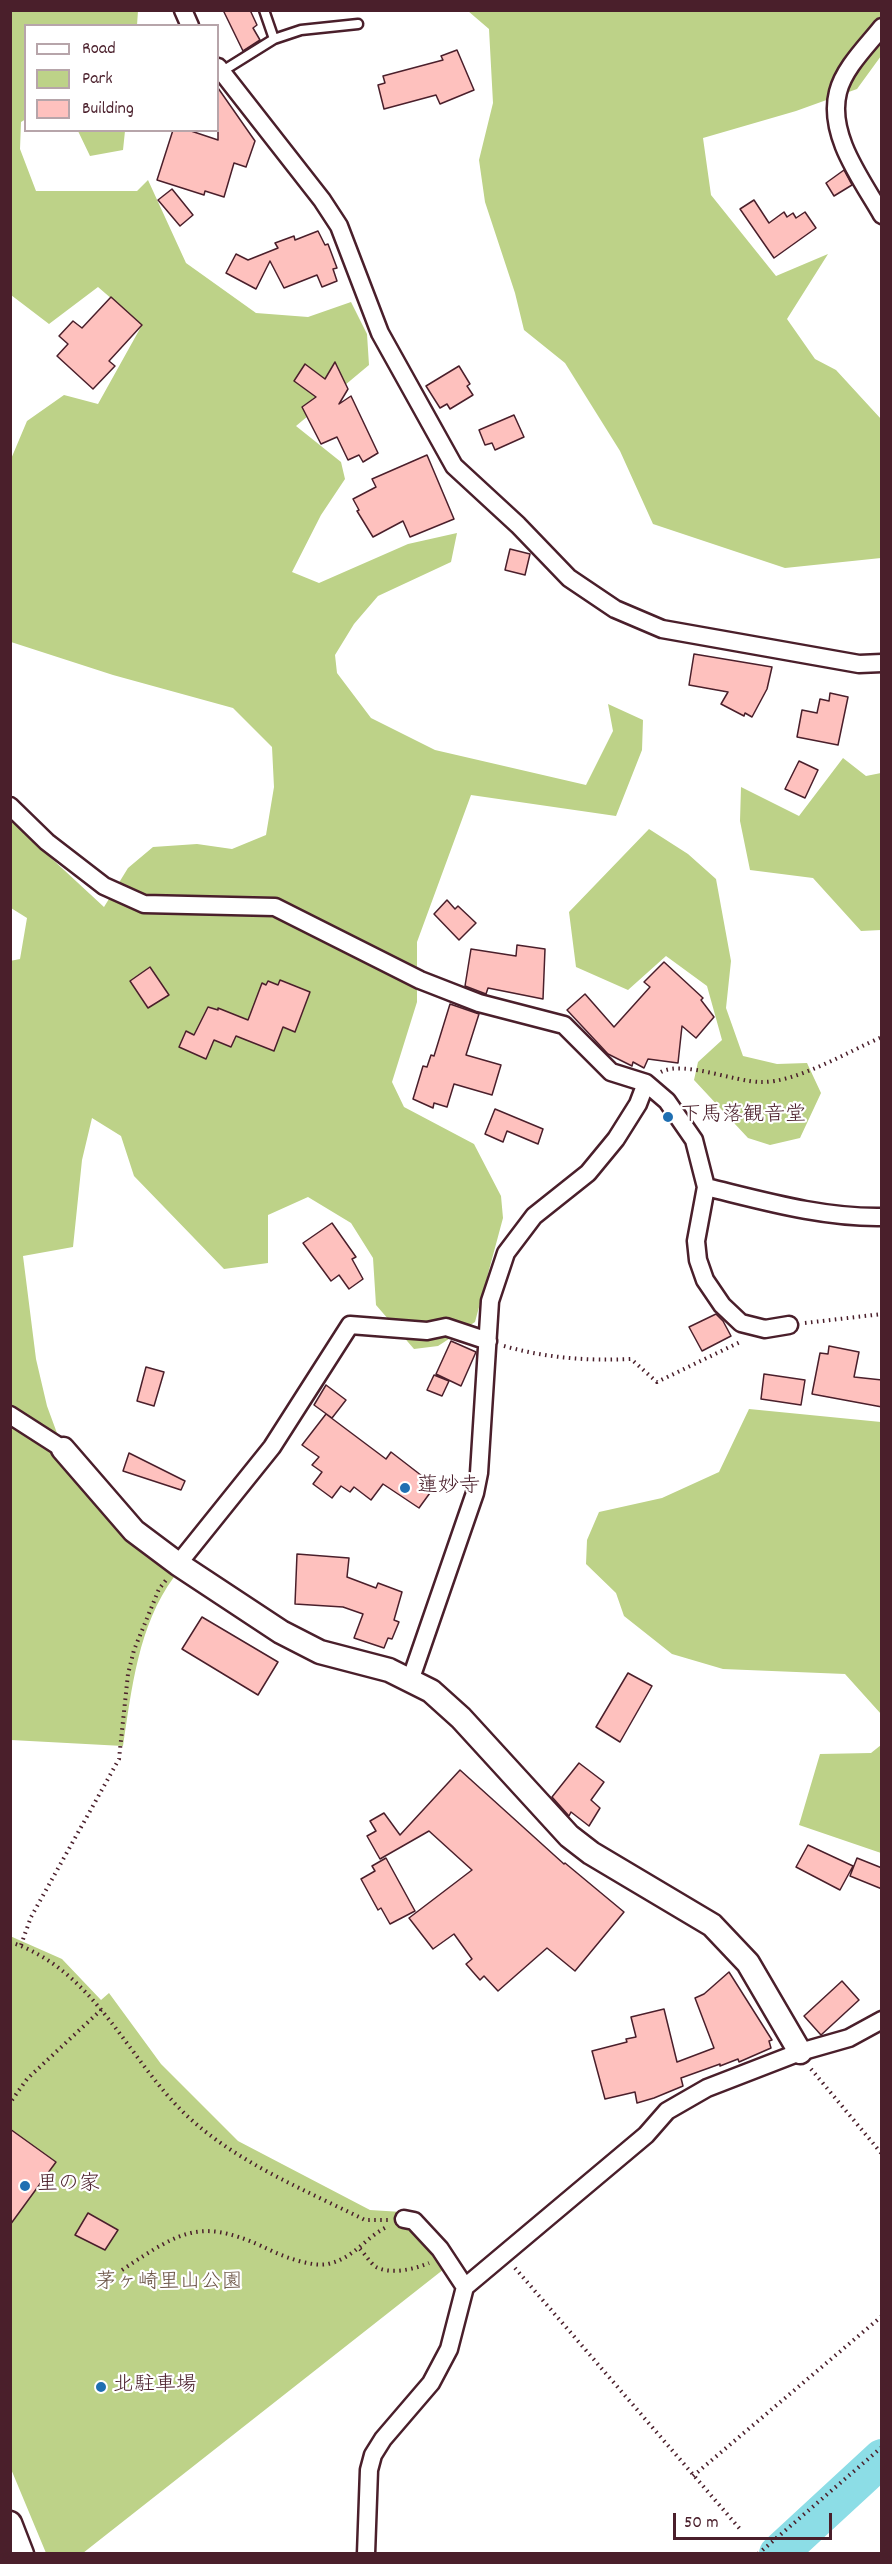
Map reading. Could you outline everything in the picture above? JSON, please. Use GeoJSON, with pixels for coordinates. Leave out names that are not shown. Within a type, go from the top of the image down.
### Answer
{"type":"FeatureCollection","features":[{"type":"Feature","properties":{"kind":"street"},"geometry":{"type":"LineString","coordinates":[[183,10],[189,24]]}},
{"type":"Feature","properties":{"kind":"street"},"geometry":{"type":"LineString","coordinates":[[882,27],[849,68],[837,92],[837,120],[844,149],[882,215]]}},
{"type":"Feature","properties":{"kind":"street"},"geometry":{"type":"LineString","coordinates":[[219,70],[322,200],[339,226],[380,333],[454,466],[518,525],[568,578],[615,609],[662,629],[859,664],[882,663]]}},
{"type":"Feature","properties":{"kind":"street"},"geometry":{"type":"LineString","coordinates":[[10,806],[46,842],[104,886],[144,904],[274,907],[420,980],[479,1003],[564,1025],[611,1072],[646,1083],[667,1101],[694,1140],[706,1188],[696,1241],[698,1260],[705,1280],[722,1305],[741,1323],[765,1329],[789,1326]]}},
{"type":"Feature","properties":{"kind":"street"},"geometry":{"type":"LineString","coordinates":[[410,1681],[476,1493],[489,1300],[506,1253],[534,1216],[588,1173],[616,1139],[638,1104],[646,1083]]}},
{"type":"Feature","properties":{"kind":"street"},"geometry":{"type":"LineString","coordinates":[[706,1188],[837,1215],[882,1217]]}},
{"type":"Feature","properties":{"kind":"street"},"geometry":{"type":"LineString","coordinates":[[178,1564],[272,1448],[350,1325],[427,1331],[446,1327],[488,1341]]}},
{"type":"Feature","properties":{"kind":"street"},"geometry":{"type":"LineString","coordinates":[[10,1415],[63,1449],[134,1531],[178,1564],[281,1632],[320,1652],[388,1670],[431,1691],[461,1718],[569,1836],[591,1853],[712,1925],[748,1963],[800,2052]]}},
{"type":"Feature","properties":{"kind":"street"},"geometry":{"type":"LineString","coordinates":[[366,2553],[369,2470],[374,2455],[383,2439],[431,2383],[449,2349],[465,2287],[646,2136],[667,2110],[707,2088],[800,2052],[849,2038],[882,2020]]}},
{"type":"Feature","properties":{"kind":"street"},"geometry":{"type":"LineString","coordinates":[[404,2219],[414,2221],[440,2249],[465,2287]]}},
{"type":"Feature","properties":{"kind":"street"},"geometry":{"type":"LineString","coordinates":[[10,2523],[22,2553]]}},
{"type":"Feature","properties":{"kind":"lane"},"geometry":{"type":"LineString","coordinates":[[264,10],[274,39]]}},
{"type":"Feature","properties":{"kind":"lane"},"geometry":{"type":"LineString","coordinates":[[219,70],[274,39],[301,30],[358,24]]}},
{"type":"Feature","properties":{"kind":"path"},"geometry":{"type":"LineString","coordinates":[[646,1083],[664,1070],[686,1069],[763,1083],[795,1075],[882,1037]]}},
{"type":"Feature","properties":{"kind":"path"},"geometry":{"type":"LineString","coordinates":[[789,1326],[882,1314]]}},
{"type":"Feature","properties":{"kind":"path"},"geometry":{"type":"LineString","coordinates":[[488,1341],[537,1356],[582,1361],[631,1359],[657,1382],[765,1329]]}},
{"type":"Feature","properties":{"kind":"path"},"geometry":{"type":"LineString","coordinates":[[21,1945],[31,1917],[119,1759],[128,1674],[134,1650],[159,1588],[178,1564]]}},
{"type":"Feature","properties":{"kind":"path"},"geometry":{"type":"LineString","coordinates":[[10,1942],[21,1945],[60,1967],[102,2009],[158,2084],[185,2114],[228,2149],[365,2220],[404,2219]]}},
{"type":"Feature","properties":{"kind":"path"},"geometry":{"type":"LineString","coordinates":[[12,2100],[27,2079],[102,2009]]}},
{"type":"Feature","properties":{"kind":"path"},"geometry":{"type":"LineString","coordinates":[[800,2052],[814,2075],[882,2154]]}},
{"type":"Feature","properties":{"kind":"path"},"geometry":{"type":"LineString","coordinates":[[122,2270],[168,2240],[207,2229],[243,2237],[288,2259],[327,2264],[360,2249],[375,2232],[404,2219]]}},
{"type":"Feature","properties":{"kind":"path"},"geometry":{"type":"LineString","coordinates":[[360,2249],[376,2267],[395,2270],[416,2269],[432,2262],[440,2249]]}},
{"type":"Feature","properties":{"kind":"path"},"geometry":{"type":"LineString","coordinates":[[503,2254],[740,2529]]}},
{"type":"Feature","properties":{"kind":"path"},"geometry":{"type":"LineString","coordinates":[[693,2476],[882,2316]]}},
{"type":"Feature","properties":{"kind":"path"},"geometry":{"type":"LineString","coordinates":[[758,2553],[882,2447]]}},
{"type":"Feature","properties":{"kind":"green space"},"geometry":{"type":"Polygon","coordinates":[[[11,11],[138,11],[137,24],[24,24],[24,120],[21,122],[20,149],[36,191],[137,191],[148,180],[186,263],[256,313],[308,317],[351,302],[367,334],[369,365],[296,426],[341,462],[345,479],[321,515],[292,572],[319,583],[408,544],[457,533],[451,562],[378,596],[354,624],[335,655],[337,673],[371,718],[435,750],[586,785],[613,731],[608,704],[643,720],[642,750],[616,816],[471,795],[417,942],[417,1002],[392,1082],[404,1107],[474,1144],[501,1196],[503,1218],[475,1322],[438,1346],[414,1349],[376,1305],[373,1258],[351,1223],[308,1197],[268,1215],[268,1263],[224,1269],[134,1176],[121,1136],[92,1118],[82,1160],[73,1247],[23,1256],[36,1359],[47,1406],[72,1474],[145,1552],[174,1577],[152,1616],[144,1637],[138,1658],[123,1746],[11,1740],[10,961],[20,959],[27,918],[11,908],[10,820],[104,907],[128,868],[153,847],[197,844],[232,849],[266,835],[274,787],[272,747],[233,708],[113,675],[11,642],[11,459],[27,421],[64,395],[98,404],[142,325],[98,287],[49,324],[11,295],[11,11]]]}},
{"type":"Feature","properties":{"kind":"green space"},"geometry":{"type":"Polygon","coordinates":[[[468,11],[881,11],[881,56],[857,89],[796,111],[703,138],[711,195],[776,276],[828,254],[787,319],[815,359],[836,370],[881,419],[881,558],[785,568],[653,524],[620,451],[565,363],[524,330],[515,293],[485,202],[479,160],[493,103],[489,29],[468,11]]]}},
{"type":"Feature","properties":{"kind":"green space"},"geometry":{"type":"Polygon","coordinates":[[[78,132],[125,132],[123,150],[90,156],[78,132]]]}},
{"type":"Feature","properties":{"kind":"green space"},"geometry":{"type":"Polygon","coordinates":[[[843,758],[866,776],[881,773],[881,930],[861,931],[813,878],[750,870],[740,821],[741,787],[799,816],[843,758]]]}},
{"type":"Feature","properties":{"kind":"green space"},"geometry":{"type":"Polygon","coordinates":[[[649,829],[688,854],[716,879],[731,961],[726,1008],[743,1056],[777,1064],[807,1063],[821,1093],[800,1138],[770,1145],[748,1138],[694,1080],[698,1062],[722,1040],[707,986],[666,956],[628,990],[576,967],[569,912],[649,829]]]}},
{"type":"Feature","properties":{"kind":"green space"},"geometry":{"type":"Polygon","coordinates":[[[749,1409],[881,1422],[881,1714],[845,1674],[723,1669],[672,1654],[624,1616],[616,1593],[586,1564],[587,1540],[599,1512],[662,1498],[719,1472],[749,1409]]]}},
{"type":"Feature","properties":{"kind":"green space"},"geometry":{"type":"Polygon","coordinates":[[[881,1745],[881,1853],[799,1825],[820,1754],[871,1753],[881,1745]]]}},
{"type":"Feature","properties":{"kind":"green space","name":"茅ヶ崎里山公園"},"geometry":{"type":"Polygon","coordinates":[[[10,1936],[62,1959],[101,2000],[109,1993],[161,2064],[238,2141],[370,2210],[418,2213],[458,2258],[83,2553],[46,2553],[11,2469],[10,1936]]]}},
{"type":"Feature","properties":{"kind":"building"},"geometry":{"type":"Polygon","coordinates":[[[223,10],[250,10],[257,25],[253,28],[260,40],[243,51],[223,10]]]}},
{"type":"Feature","properties":{"kind":"building"},"geometry":{"type":"Polygon","coordinates":[[[457,50],[474,90],[440,104],[436,95],[384,109],[378,85],[385,83],[383,76],[443,60],[441,56],[457,50]]]}},
{"type":"Feature","properties":{"kind":"building"},"geometry":{"type":"Polygon","coordinates":[[[219,89],[255,141],[246,167],[234,163],[224,197],[205,191],[204,195],[157,180],[172,132],[194,132],[218,140],[219,89]]]}},
{"type":"Feature","properties":{"kind":"building"},"geometry":{"type":"Polygon","coordinates":[[[844,170],[852,185],[834,196],[826,183],[844,170]]]}},
{"type":"Feature","properties":{"kind":"building"},"geometry":{"type":"Polygon","coordinates":[[[172,189],[193,215],[180,226],[158,200],[172,189]]]}},
{"type":"Feature","properties":{"kind":"building"},"geometry":{"type":"Polygon","coordinates":[[[754,200],[769,223],[784,212],[787,217],[793,213],[796,218],[805,212],[816,228],[774,258],[740,209],[754,200]]]}},
{"type":"Feature","properties":{"kind":"building"},"geometry":{"type":"Polygon","coordinates":[[[318,231],[325,245],[328,244],[337,268],[333,269],[337,281],[322,287],[317,275],[284,288],[270,261],[256,289],[226,273],[236,254],[248,260],[278,248],[275,243],[294,236],[295,240],[318,231]]]}},
{"type":"Feature","properties":{"kind":"building"},"geometry":{"type":"Polygon","coordinates":[[[111,297],[142,325],[109,361],[115,366],[93,389],[57,356],[68,344],[59,336],[73,321],[82,328],[111,297]]]}},
{"type":"Feature","properties":{"kind":"building"},"geometry":{"type":"Polygon","coordinates":[[[335,362],[348,389],[339,404],[351,396],[378,453],[363,462],[359,455],[348,460],[337,437],[321,444],[302,407],[316,397],[294,381],[305,364],[325,379],[335,362]]]}},
{"type":"Feature","properties":{"kind":"building"},"geometry":{"type":"Polygon","coordinates":[[[459,366],[470,384],[467,386],[473,395],[450,409],[447,404],[440,408],[426,386],[459,366]]]}},
{"type":"Feature","properties":{"kind":"building"},"geometry":{"type":"Polygon","coordinates":[[[514,415],[524,437],[495,450],[492,443],[485,445],[479,430],[514,415]]]}},
{"type":"Feature","properties":{"kind":"building"},"geometry":{"type":"Polygon","coordinates":[[[427,455],[454,519],[410,537],[403,521],[373,537],[357,511],[359,510],[353,499],[376,487],[372,479],[427,455]]]}},
{"type":"Feature","properties":{"kind":"building"},"geometry":{"type":"Polygon","coordinates":[[[510,549],[530,554],[525,575],[505,570],[510,549]]]}},
{"type":"Feature","properties":{"kind":"building"},"geometry":{"type":"Polygon","coordinates":[[[694,654],[772,667],[767,689],[752,717],[745,713],[744,716],[721,704],[728,692],[689,685],[694,654]]]}},
{"type":"Feature","properties":{"kind":"building"},"geometry":{"type":"Polygon","coordinates":[[[830,693],[848,697],[838,745],[797,737],[802,710],[817,713],[820,699],[829,701],[830,693]]]}},
{"type":"Feature","properties":{"kind":"building"},"geometry":{"type":"Polygon","coordinates":[[[799,761],[818,770],[805,798],[785,789],[799,761]]]}},
{"type":"Feature","properties":{"kind":"building"},"geometry":{"type":"Polygon","coordinates":[[[447,900],[455,909],[458,906],[476,923],[459,940],[434,914],[447,900]]]}},
{"type":"Feature","properties":{"kind":"building"},"geometry":{"type":"Polygon","coordinates":[[[517,945],[545,949],[543,999],[488,988],[486,994],[465,986],[471,949],[516,956],[517,945]]]}},
{"type":"Feature","properties":{"kind":"building"},"geometry":{"type":"Polygon","coordinates":[[[664,962],[703,998],[701,1000],[714,1017],[696,1038],[682,1026],[678,1063],[648,1059],[644,1068],[633,1062],[632,1066],[608,1054],[567,1010],[585,994],[614,1027],[650,987],[644,982],[664,962]]]}},
{"type":"Feature","properties":{"kind":"building"},"geometry":{"type":"Polygon","coordinates":[[[150,967],[169,995],[148,1008],[130,981],[150,967]]]}},
{"type":"Feature","properties":{"kind":"building"},"geometry":{"type":"Polygon","coordinates":[[[280,980],[310,992],[295,1032],[283,1027],[274,1051],[236,1036],[231,1047],[214,1040],[206,1059],[179,1047],[186,1031],[194,1035],[208,1007],[218,1010],[218,1008],[248,1020],[262,983],[266,985],[268,981],[278,985],[280,980]]]}},
{"type":"Feature","properties":{"kind":"building"},"geometry":{"type":"Polygon","coordinates":[[[450,1004],[479,1014],[466,1055],[501,1065],[492,1095],[454,1084],[447,1107],[434,1103],[433,1108],[413,1099],[423,1066],[427,1067],[431,1055],[434,1056],[450,1004]]]}},
{"type":"Feature","properties":{"kind":"building"},"geometry":{"type":"Polygon","coordinates":[[[495,1109],[543,1129],[538,1144],[507,1131],[503,1142],[485,1134],[495,1109]]]}},
{"type":"Feature","properties":{"kind":"building"},"geometry":{"type":"Polygon","coordinates":[[[332,1223],[356,1257],[352,1259],[363,1279],[349,1289],[339,1275],[331,1281],[303,1243],[332,1223]]]}},
{"type":"Feature","properties":{"kind":"building"},"geometry":{"type":"Polygon","coordinates":[[[716,1314],[723,1321],[731,1336],[702,1351],[689,1327],[716,1314]]]}},
{"type":"Feature","properties":{"kind":"building"},"geometry":{"type":"Polygon","coordinates":[[[451,1341],[476,1352],[461,1386],[436,1374],[451,1341]]]}},
{"type":"Feature","properties":{"kind":"building"},"geometry":{"type":"Polygon","coordinates":[[[829,1346],[859,1352],[854,1377],[882,1380],[882,1407],[812,1394],[820,1353],[828,1354],[829,1346]]]}},
{"type":"Feature","properties":{"kind":"building"},"geometry":{"type":"Polygon","coordinates":[[[146,1367],[164,1372],[154,1406],[137,1401],[146,1367]]]}},
{"type":"Feature","properties":{"kind":"building"},"geometry":{"type":"Polygon","coordinates":[[[764,1374],[805,1380],[801,1405],[761,1399],[764,1374]]]}},
{"type":"Feature","properties":{"kind":"building"},"geometry":{"type":"Polygon","coordinates":[[[434,1375],[449,1381],[442,1396],[427,1390],[434,1375]]]}},
{"type":"Feature","properties":{"kind":"building"},"geometry":{"type":"Polygon","coordinates":[[[326,1385],[346,1400],[332,1418],[314,1405],[326,1385]]]}},
{"type":"Feature","properties":{"kind":"building"},"geometry":{"type":"Polygon","coordinates":[[[326,1414],[386,1459],[391,1452],[435,1486],[419,1508],[383,1484],[371,1500],[354,1487],[350,1492],[341,1486],[332,1498],[313,1484],[322,1472],[312,1465],[319,1457],[302,1445],[326,1414]]]}},
{"type":"Feature","properties":{"kind":"building"},"geometry":{"type":"Polygon","coordinates":[[[129,1453],[185,1481],[181,1490],[123,1471],[129,1453]]]}},
{"type":"Feature","properties":{"kind":"building"},"geometry":{"type":"Polygon","coordinates":[[[297,1554],[349,1558],[347,1577],[376,1588],[378,1583],[402,1592],[394,1620],[399,1622],[392,1639],[388,1638],[384,1648],[354,1638],[363,1614],[343,1607],[295,1604],[297,1554]]]}},
{"type":"Feature","properties":{"kind":"building"},"geometry":{"type":"Polygon","coordinates":[[[202,1617],[278,1662],[258,1695],[182,1649],[202,1617]]]}},
{"type":"Feature","properties":{"kind":"building"},"geometry":{"type":"Polygon","coordinates":[[[628,1673],[652,1686],[620,1742],[596,1727],[628,1673]]]}},
{"type":"Feature","properties":{"kind":"building"},"geometry":{"type":"Polygon","coordinates":[[[579,1763],[604,1782],[591,1800],[600,1808],[589,1826],[571,1812],[569,1816],[552,1797],[579,1763]]]}},
{"type":"Feature","properties":{"kind":"building"},"geometry":{"type":"Polygon","coordinates":[[[460,1770],[564,1864],[624,1912],[575,1971],[547,1948],[498,1991],[484,1976],[480,1980],[466,1964],[472,1959],[454,1934],[433,1949],[409,1918],[472,1870],[429,1831],[380,1859],[367,1836],[376,1831],[370,1821],[384,1813],[400,1835],[460,1770]]]}},
{"type":"Feature","properties":{"kind":"building"},"geometry":{"type":"Polygon","coordinates":[[[808,1845],[853,1866],[840,1890],[796,1867],[808,1845]]]}},
{"type":"Feature","properties":{"kind":"building"},"geometry":{"type":"Polygon","coordinates":[[[386,1858],[415,1911],[390,1924],[381,1908],[378,1910],[361,1879],[375,1871],[372,1866],[386,1858]]]}},
{"type":"Feature","properties":{"kind":"building"},"geometry":{"type":"Polygon","coordinates":[[[857,1858],[882,1868],[882,1889],[850,1876],[857,1858]]]}},
{"type":"Feature","properties":{"kind":"building"},"geometry":{"type":"Polygon","coordinates":[[[729,1972],[772,2040],[769,2041],[771,2048],[739,2062],[738,2059],[681,2078],[683,2086],[654,2098],[637,2103],[635,2092],[605,2099],[592,2051],[627,2042],[626,2039],[636,2037],[631,2017],[664,2009],[677,2062],[714,2048],[695,1998],[704,1994],[729,1972]]]}},
{"type":"Feature","properties":{"kind":"building"},"geometry":{"type":"Polygon","coordinates":[[[842,1981],[859,2000],[821,2035],[804,2016],[842,1981]]]}},
{"type":"Feature","properties":{"kind":"building","name":"里の家"},"geometry":{"type":"Polygon","coordinates":[[[10,2129],[56,2162],[10,2225],[10,2129]]]}},
{"type":"Feature","properties":{"kind":"building"},"geometry":{"type":"Polygon","coordinates":[[[88,2213],[118,2230],[105,2250],[75,2235],[88,2213]]]}},
{"type":"Feature","properties":{"kind":"waterway"},"geometry":{"type":"LineString","coordinates":[[778,2554],[882,2458]]}},
{"type":"Feature","properties":{"kind":"place","name":"下馬落観音堂"},"geometry":{"type":"Point","coordinates":[668,1117]}},
{"type":"Feature","properties":{"kind":"place","name":"蓮妙寺"},"geometry":{"type":"Point","coordinates":[405,1488]}},
{"type":"Feature","properties":{"kind":"place","name":"里の家"},"geometry":{"type":"Point","coordinates":[25,2186]}},
{"type":"Feature","properties":{"kind":"place","name":"北駐車場"},"geometry":{"type":"Point","coordinates":[101,2387]}}]}
